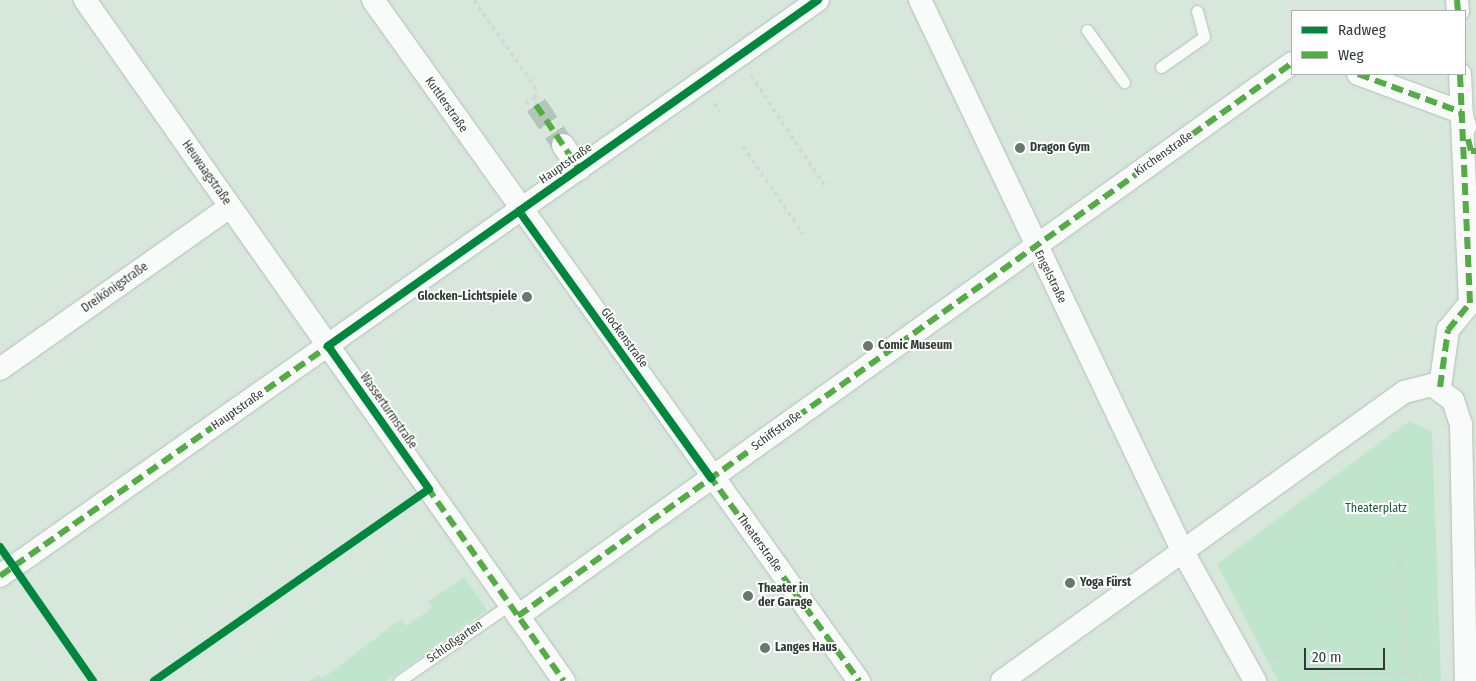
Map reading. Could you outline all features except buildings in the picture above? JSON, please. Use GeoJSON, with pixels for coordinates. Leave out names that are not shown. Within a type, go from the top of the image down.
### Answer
{"type":"FeatureCollection","features":[{"type":"Feature","properties":{"kind":"street","name":"Heuwaagstraße"},"geometry":{"type":"LineString","coordinates":[[85,0],[328,346]]}},
{"type":"Feature","properties":{"kind":"street","name":"Kuttlerstraße"},"geometry":{"type":"LineString","coordinates":[[373,0],[519,211]]}},
{"type":"Feature","properties":{"kind":"street","name":"Hauptstraße"},"geometry":{"type":"LineString","coordinates":[[0,576],[818,0]]}},
{"type":"Feature","properties":{"kind":"street","name":"Engelstraße"},"geometry":{"type":"LineString","coordinates":[[920,0],[945,71],[1036,246],[1183,552]]}},
{"type":"Feature","properties":{"kind":"street","name":"Kirchenstraße"},"geometry":{"type":"LineString","coordinates":[[1036,246],[1291,64]]}},
{"type":"Feature","properties":{"kind":"street"},"geometry":{"type":"LineString","coordinates":[[1361,75],[1461,112]]}},
{"type":"Feature","properties":{"kind":"street"},"geometry":{"type":"LineString","coordinates":[[1440,387],[1448,330],[1470,303],[1460,75]]}},
{"type":"Feature","properties":{"kind":"street"},"geometry":{"type":"LineString","coordinates":[[1461,112],[1473,151]]}},
{"type":"Feature","properties":{"kind":"street"},"geometry":{"type":"LineString","coordinates":[[563,145],[579,170]]}},
{"type":"Feature","properties":{"kind":"street","name":"Dreikönigstraße"},"geometry":{"type":"LineString","coordinates":[[0,369],[230,207]]}},
{"type":"Feature","properties":{"kind":"street","name":"Glockenstraße"},"geometry":{"type":"LineString","coordinates":[[519,211],[711,478]]}},
{"type":"Feature","properties":{"kind":"street","name":"Schiffstraße"},"geometry":{"type":"LineString","coordinates":[[514,610],[711,478],[1036,246]]}},
{"type":"Feature","properties":{"kind":"street","name":"Wasserturmstraße"},"geometry":{"type":"LineString","coordinates":[[328,346],[564,681]]}},
{"type":"Feature","properties":{"kind":"street"},"geometry":{"type":"LineString","coordinates":[[1002,681],[1404,392],[1423,386],[1440,387],[1453,400],[1461,424],[1466,681]]}},
{"type":"Feature","properties":{"kind":"street","name":"Theaterstraße"},"geometry":{"type":"LineString","coordinates":[[711,478],[859,681]]}},
{"type":"Feature","properties":{"kind":"street"},"geometry":{"type":"LineString","coordinates":[[1183,552],[1255,681]]}},
{"type":"Feature","properties":{"kind":"lane"},"geometry":{"type":"LineString","coordinates":[[1161,67],[1204,36],[1197,11]]}},
{"type":"Feature","properties":{"kind":"lane"},"geometry":{"type":"LineString","coordinates":[[1087,30],[1124,82]]}},
{"type":"Feature","properties":{"kind":"lane","name":"Schloßgarten"},"geometry":{"type":"LineString","coordinates":[[399,681],[514,610]]}},
{"type":"Feature","properties":{"kind":"path"},"geometry":{"type":"LineString","coordinates":[[474,0],[535,86],[536,105]]}},
{"type":"Feature","properties":{"kind":"path"},"geometry":{"type":"LineString","coordinates":[[738,56],[826,187]]}},
{"type":"Feature","properties":{"kind":"path"},"geometry":{"type":"LineString","coordinates":[[524,103],[535,97]]}},
{"type":"Feature","properties":{"kind":"path"},"geometry":{"type":"LineString","coordinates":[[743,146],[804,233]]}},
{"type":"Feature","properties":{"kind":"path"},"geometry":{"type":"LineString","coordinates":[[1400,558],[1407,673]]}},
{"type":"Feature","properties":{"kind":"path"},"geometry":{"type":"LineString","coordinates":[[1240,653],[1262,651],[1290,664],[1327,672],[1407,673],[1430,681]]}},
{"type":"Feature","properties":{"kind":"green space","name":"Theaterplatz"},"geometry":{"type":"Polygon","coordinates":[[[1409,421],[1432,432],[1441,681],[1278,681],[1217,564],[1409,421]]]}},
{"type":"Feature","properties":{"kind":"green space"},"geometry":{"type":"Polygon","coordinates":[[[464,577],[487,610],[386,681],[310,681],[319,675],[322,679],[401,619],[406,626],[432,608],[428,602],[464,577]]]}},
{"type":"Feature","properties":{"kind":"tunnel"},"geometry":{"type":"LineString","coordinates":[[536,105],[563,145]]}},
{"type":"Feature","properties":{"kind":"marked path"},"geometry":{"type":"LineString","coordinates":[[1457,0],[1458,10]]}},
{"type":"Feature","properties":{"kind":"marked path"},"geometry":{"type":"LineString","coordinates":[[518,616],[1291,64]]}},
{"type":"Feature","properties":{"kind":"marked path"},"geometry":{"type":"LineString","coordinates":[[1361,75],[1461,112],[1462,117]]}},
{"type":"Feature","properties":{"kind":"marked path"},"geometry":{"type":"LineString","coordinates":[[1440,387],[1448,330],[1470,303],[1460,75]]}},
{"type":"Feature","properties":{"kind":"marked path"},"geometry":{"type":"LineString","coordinates":[[536,105],[579,169]]}},
{"type":"Feature","properties":{"kind":"marked path"},"geometry":{"type":"LineString","coordinates":[[1468,139],[1471,151],[1476,151]]}},
{"type":"Feature","properties":{"kind":"marked path"},"geometry":{"type":"LineString","coordinates":[[0,576],[328,346],[331,350]]}},
{"type":"Feature","properties":{"kind":"marked path"},"geometry":{"type":"LineString","coordinates":[[709,475],[859,681]]}},
{"type":"Feature","properties":{"kind":"marked path"},"geometry":{"type":"LineString","coordinates":[[427,487],[564,681]]}},
{"type":"Feature","properties":{"kind":"cycle path"},"geometry":{"type":"LineString","coordinates":[[154,681],[429,489],[328,346],[818,0]]}},
{"type":"Feature","properties":{"kind":"cycle path"},"geometry":{"type":"LineString","coordinates":[[519,211],[711,478]]}},
{"type":"Feature","properties":{"kind":"cycle path"},"geometry":{"type":"LineString","coordinates":[[0,547],[93,681]]}},
{"type":"Feature","properties":{"kind":"place","name":"Dragon Gym"},"geometry":{"type":"Point","coordinates":[1020,148]}},
{"type":"Feature","properties":{"kind":"place","name":"Glocken-Lichtspiele"},"geometry":{"type":"Point","coordinates":[527,297]}},
{"type":"Feature","properties":{"kind":"place","name":"Comic Museum"},"geometry":{"type":"Point","coordinates":[868,346]}},
{"type":"Feature","properties":{"kind":"place","name":"Yoga Fürst"},"geometry":{"type":"Point","coordinates":[1070,583]}},
{"type":"Feature","properties":{"kind":"place","name":"Theater in der Garage"},"geometry":{"type":"Point","coordinates":[748,596]}},
{"type":"Feature","properties":{"kind":"place","name":"Langes Haus"},"geometry":{"type":"Point","coordinates":[765,648]}}]}
